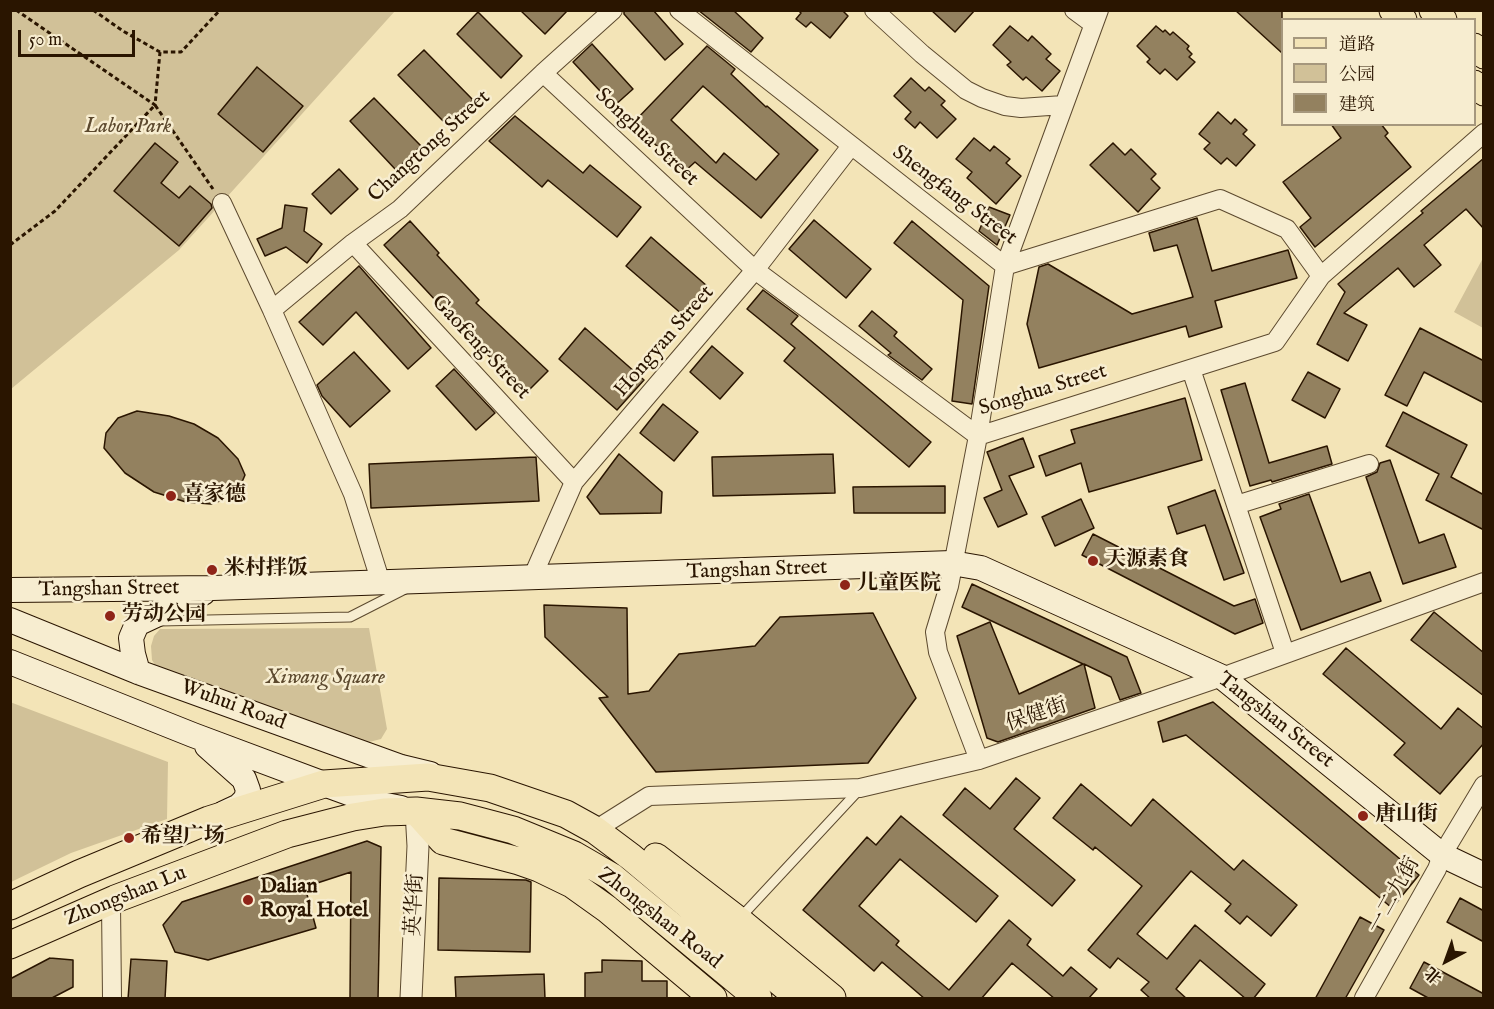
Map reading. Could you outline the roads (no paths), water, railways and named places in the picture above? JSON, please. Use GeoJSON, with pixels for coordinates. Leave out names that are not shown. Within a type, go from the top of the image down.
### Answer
{"type":"FeatureCollection","features":[{"type":"Feature","properties":{"kind":"main road","name":"Tangshan Street"},"geometry":{"type":"LineString","coordinates":[[10,590],[213,588],[952,563],[981,568],[1222,677],[1442,855],[1484,875]]}},
{"type":"Feature","properties":{"kind":"main road"},"geometry":{"type":"LineString","coordinates":[[138,672],[131,638],[137,624],[213,588]]}},
{"type":"Feature","properties":{"kind":"main road","name":"Wuhui Road"},"geometry":{"type":"LineString","coordinates":[[10,620],[138,672],[401,767],[459,781]]}},
{"type":"Feature","properties":{"kind":"main road","name":"Wuhui Road"},"geometry":{"type":"LineString","coordinates":[[10,662],[324,784],[376,803],[416,811]]}},
{"type":"Feature","properties":{"kind":"main road"},"geometry":{"type":"LineString","coordinates":[[194,735],[232,767],[244,779],[248,789],[246,799],[238,806],[209,820]]}},
{"type":"Feature","properties":{"kind":"main road","name":"Zhongshan Lu"},"geometry":{"type":"LineString","coordinates":[[10,906],[79,874],[209,820],[324,784],[428,777],[459,781],[490,788],[566,814],[595,830]]}},
{"type":"Feature","properties":{"kind":"main road"},"geometry":{"type":"LineString","coordinates":[[416,811],[443,841],[519,861],[572,884],[608,909],[703,995]]}},
{"type":"Feature","properties":{"kind":"main road","name":"Zhongshan Lu"},"geometry":{"type":"LineString","coordinates":[[10,945],[116,898],[287,834],[353,817],[384,812],[416,811]]}},
{"type":"Feature","properties":{"kind":"main road","name":"Zhongshan Road"},"geometry":{"type":"LineString","coordinates":[[416,811],[460,816],[513,830],[574,855],[612,877],[758,999]]}},
{"type":"Feature","properties":{"kind":"main road","name":"Zhongshan Road"},"geometry":{"type":"LineString","coordinates":[[595,830],[732,928],[799,999]]}},
{"type":"Feature","properties":{"kind":"main road"},"geometry":{"type":"LineString","coordinates":[[732,928],[832,999]]}},
{"type":"Feature","properties":{"kind":"street","name":"Changtong Street"},"geometry":{"type":"LineString","coordinates":[[272,310],[353,243],[400,208],[613,10]]}},
{"type":"Feature","properties":{"kind":"street","name":"Shengfang Street"},"geometry":{"type":"LineString","coordinates":[[679,10],[1005,266],[1220,199],[1287,229],[1320,276]]}},
{"type":"Feature","properties":{"kind":"street"},"geometry":{"type":"LineString","coordinates":[[874,10],[966,90],[1005,106],[1021,108],[1063,105]]}},
{"type":"Feature","properties":{"kind":"street"},"geometry":{"type":"LineString","coordinates":[[979,760],[938,652],[935,632],[949,585],[978,436],[1005,266],[1096,17],[1074,10]]}},
{"type":"Feature","properties":{"kind":"street","name":"Songhua Street"},"geometry":{"type":"LineString","coordinates":[[543,73],[755,270],[978,436],[1275,342],[1320,276],[1484,133]]}},
{"type":"Feature","properties":{"kind":"street","name":"Hongyan Street"},"geometry":{"type":"LineString","coordinates":[[532,578],[574,482],[755,270],[851,146]]}},
{"type":"Feature","properties":{"kind":"street"},"geometry":{"type":"LineString","coordinates":[[222,203],[353,494],[381,583]]}},
{"type":"Feature","properties":{"kind":"street","name":"Gaofeng Street"},"geometry":{"type":"LineString","coordinates":[[353,243],[574,482]]}},
{"type":"Feature","properties":{"kind":"street"},"geometry":{"type":"LineString","coordinates":[[1191,369],[1285,654]]}},
{"type":"Feature","properties":{"kind":"street"},"geometry":{"type":"LineString","coordinates":[[1236,505],[1369,464]]}},
{"type":"Feature","properties":{"kind":"street","name":"保健街"},"geometry":{"type":"LineString","coordinates":[[595,830],[649,796],[861,788],[979,760],[1222,677],[1484,582]]}},
{"type":"Feature","properties":{"kind":"street","name":"一二九街"},"geometry":{"type":"LineString","coordinates":[[1364,999],[1437,869],[1442,855],[1484,785]]}},
{"type":"Feature","properties":{"kind":"street","name":"英华街"},"geometry":{"type":"LineString","coordinates":[[411,999],[418,846],[416,811]]}},
{"type":"Feature","properties":{"kind":"street"},"geometry":{"type":"LineString","coordinates":[[112,999],[111,904],[116,898]]}},
{"type":"Feature","properties":{"kind":"lane"},"geometry":{"type":"LineString","coordinates":[[137,624],[164,621],[350,617],[420,582]]}},
{"type":"Feature","properties":{"kind":"lane"},"geometry":{"type":"LineString","coordinates":[[732,928],[861,788]]}},
{"type":"Feature","properties":{"kind":"place","name":"喜家德"},"geometry":{"type":"Point","coordinates":[171,496]}},
{"type":"Feature","properties":{"kind":"place","name":"天源素食"},"geometry":{"type":"Point","coordinates":[1093,561]}},
{"type":"Feature","properties":{"kind":"place","name":"米村拌饭"},"geometry":{"type":"Point","coordinates":[212,570]}},
{"type":"Feature","properties":{"kind":"place","name":"儿童医院"},"geometry":{"type":"Point","coordinates":[845,585]}},
{"type":"Feature","properties":{"kind":"place","name":"劳动公园"},"geometry":{"type":"Point","coordinates":[110,616]}},
{"type":"Feature","properties":{"kind":"place","name":"唐山街"},"geometry":{"type":"Point","coordinates":[1363,816]}},
{"type":"Feature","properties":{"kind":"place","name":"希望广场"},"geometry":{"type":"Point","coordinates":[129,838]}},
{"type":"Feature","properties":{"kind":"place","name":"Dalian Royal Hotel"},"geometry":{"type":"Point","coordinates":[248,900]}},
{"type":"Feature","properties":{"kind":"park label","name":"Labor Park"},"geometry":{"type":"Point","coordinates":[128,128]}},
{"type":"Feature","properties":{"kind":"park label","name":"Xiwang Square"},"geometry":{"type":"Point","coordinates":[325,679]}}]}
